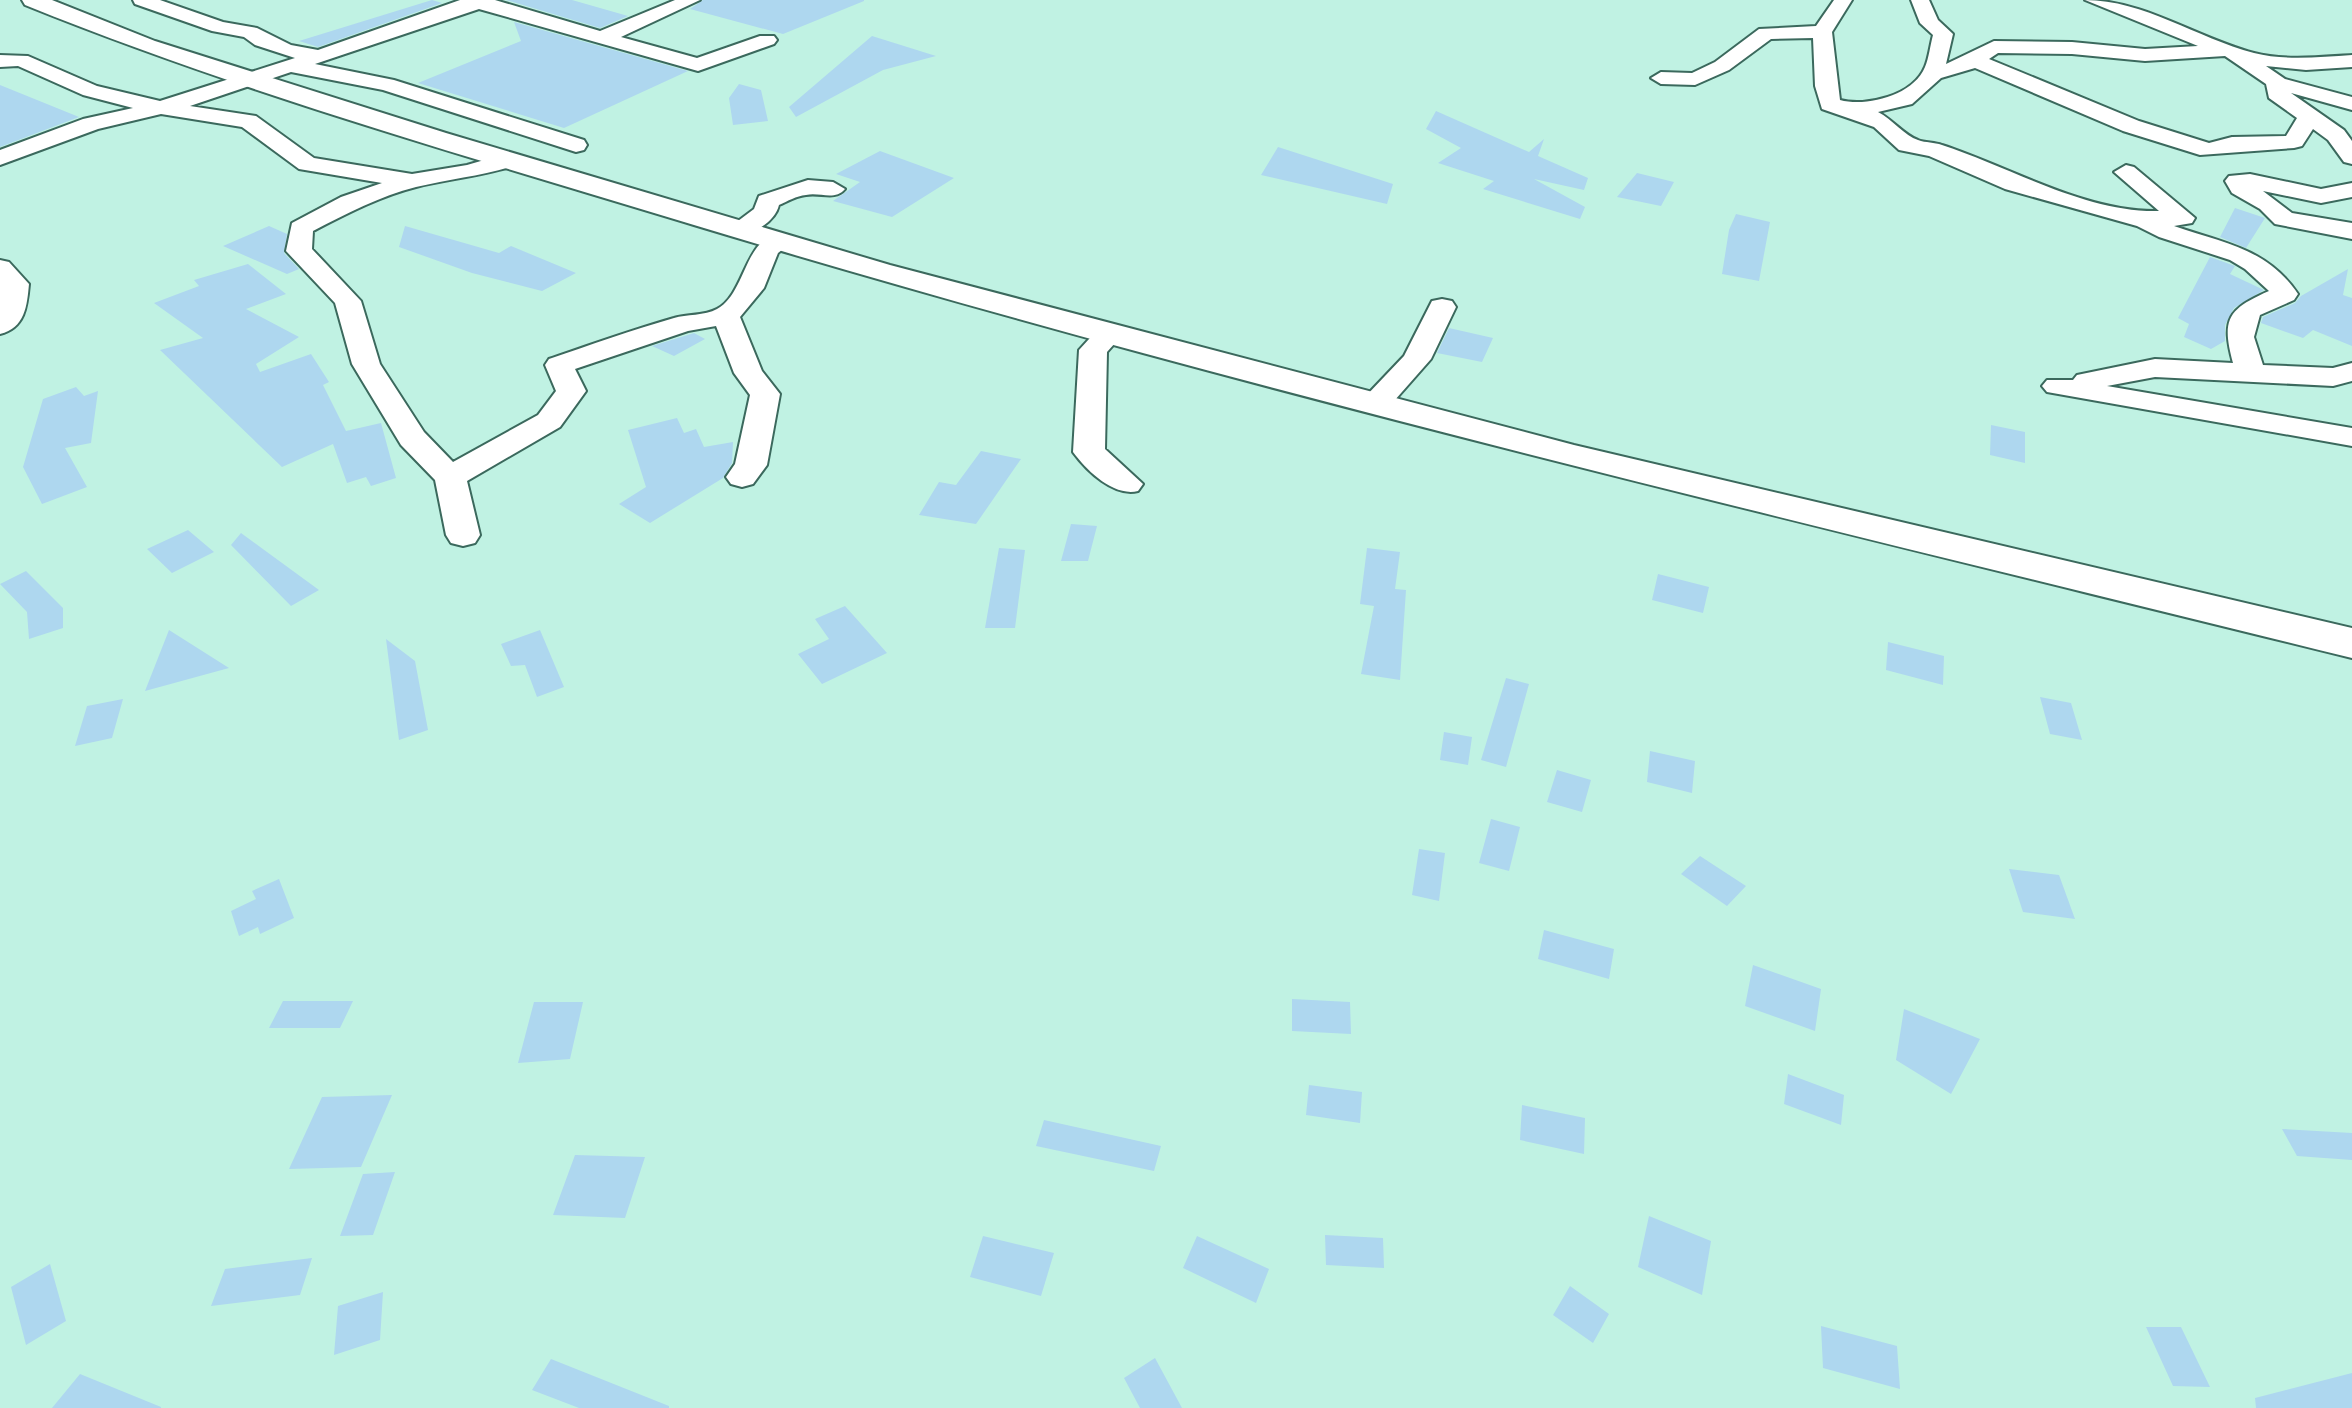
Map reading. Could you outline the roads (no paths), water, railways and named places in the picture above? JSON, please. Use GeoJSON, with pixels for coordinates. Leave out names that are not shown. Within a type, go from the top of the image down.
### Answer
{"type":"FeatureCollection","features":[{"type":"Feature","properties":{"kind":"main road"},"geometry":{"type":"LineString","coordinates":[[33,0],[147,46],[248,79],[505,161],[738,230],[1110,333],[1582,457],[2352,643]]}},
{"type":"Feature","properties":{"kind":"street"},"geometry":{"type":"LineString","coordinates":[[142,0],[219,27],[250,32],[262,41],[286,50],[319,56]]}},
{"type":"Feature","properties":{"kind":"street"},"geometry":{"type":"LineString","coordinates":[[601,38],[691,0]]}},
{"type":"Feature","properties":{"kind":"street"},"geometry":{"type":"LineString","coordinates":[[1843,0],[1822,32],[1825,51],[1822,80],[1830,104],[1857,111],[1896,130],[1907,145],[1935,150],[2013,184],[2138,219],[2167,233],[2240,252],[2269,270]]}},
{"type":"Feature","properties":{"kind":"street"},"geometry":{"type":"LineString","coordinates":[[1920,0],[1930,23],[1943,34],[1934,73]]}},
{"type":"Feature","properties":{"kind":"street"},"geometry":{"type":"LineString","coordinates":[[2094,0],[2252,59],[2306,64],[2352,61]]}},
{"type":"Feature","properties":{"kind":"street"},"geometry":{"type":"LineString","coordinates":[[0,158],[91,124],[161,108],[478,1],[698,65],[767,40]]}},
{"type":"Feature","properties":{"kind":"street"},"geometry":{"type":"LineString","coordinates":[[1661,78],[1695,79],[1722,66],[1766,33],[1822,32]]}},
{"type":"Feature","properties":{"kind":"street"},"geometry":{"type":"LineString","coordinates":[[1857,111],[1904,99],[1934,73],[1974,60],[1994,47],[2008,46],[2145,55],[2226,51],[2276,81],[2318,97],[2352,104]]}},
{"type":"Feature","properties":{"kind":"street"},"geometry":{"type":"LineString","coordinates":[[0,61],[21,60],[90,91],[161,108],[248,121],[307,164],[412,181]]}},
{"type":"Feature","properties":{"kind":"street"},"geometry":{"type":"LineString","coordinates":[[1974,60],[2131,126],[2208,150],[2232,144],[2270,145],[2294,141],[2310,115]]}},
{"type":"Feature","properties":{"kind":"street"},"geometry":{"type":"LineString","coordinates":[[290,66],[387,84],[576,145]]}},
{"type":"Feature","properties":{"kind":"street"},"geometry":{"type":"LineString","coordinates":[[2276,81],[2277,93],[2336,135],[2352,157]]}},
{"type":"Feature","properties":{"kind":"street"},"geometry":{"type":"LineString","coordinates":[[2185,142],[2196,164]]}},
{"type":"Feature","properties":{"kind":"street"},"geometry":{"type":"LineString","coordinates":[[2118,145],[2196,164],[2237,181],[2321,196],[2352,190]]}},
{"type":"Feature","properties":{"kind":"street"},"geometry":{"type":"LineString","coordinates":[[463,535],[450,477],[412,438],[366,364],[348,301],[299,251],[301,228],[350,202],[412,181],[470,172],[505,161]]}},
{"type":"Feature","properties":{"kind":"street"},"geometry":{"type":"LineString","coordinates":[[2126,172],[2183,218],[2138,219]]}},
{"type":"Feature","properties":{"kind":"street"},"geometry":{"type":"LineString","coordinates":[[2237,181],[2240,188],[2269,204],[2284,219],[2352,231]]}},
{"type":"Feature","properties":{"kind":"street"},"geometry":{"type":"LineString","coordinates":[[738,230],[765,213],[768,201],[797,188],[818,185],[833,189]]}},
{"type":"Feature","properties":{"kind":"street"},"geometry":{"type":"LineString","coordinates":[[2250,371],[2240,337],[2248,310],[2285,294],[2253,250],[2284,219]]}},
{"type":"Feature","properties":{"kind":"street"},"geometry":{"type":"LineString","coordinates":[[450,477],[549,421],[571,391],[559,365],[682,324],[726,316],[751,288],[767,249],[780,241]]}},
{"type":"Feature","properties":{"kind":"street"},"geometry":{"type":"LineString","coordinates":[[0,268],[16,284],[13,312],[0,326]]}},
{"type":"Feature","properties":{"kind":"street"},"geometry":{"type":"LineString","coordinates":[[1376,403],[1417,359],[1442,307]]}},
{"type":"Feature","properties":{"kind":"street"},"geometry":{"type":"LineString","coordinates":[[726,316],[748,373],[765,394],[751,465],[742,477]]}},
{"type":"Feature","properties":{"kind":"street"},"geometry":{"type":"LineString","coordinates":[[1110,333],[1093,350],[1089,452],[1127,484]]}},
{"type":"Feature","properties":{"kind":"street"},"geometry":{"type":"LineString","coordinates":[[2352,372],[2333,377],[2155,368],[2057,386],[2352,437]]}}]}
